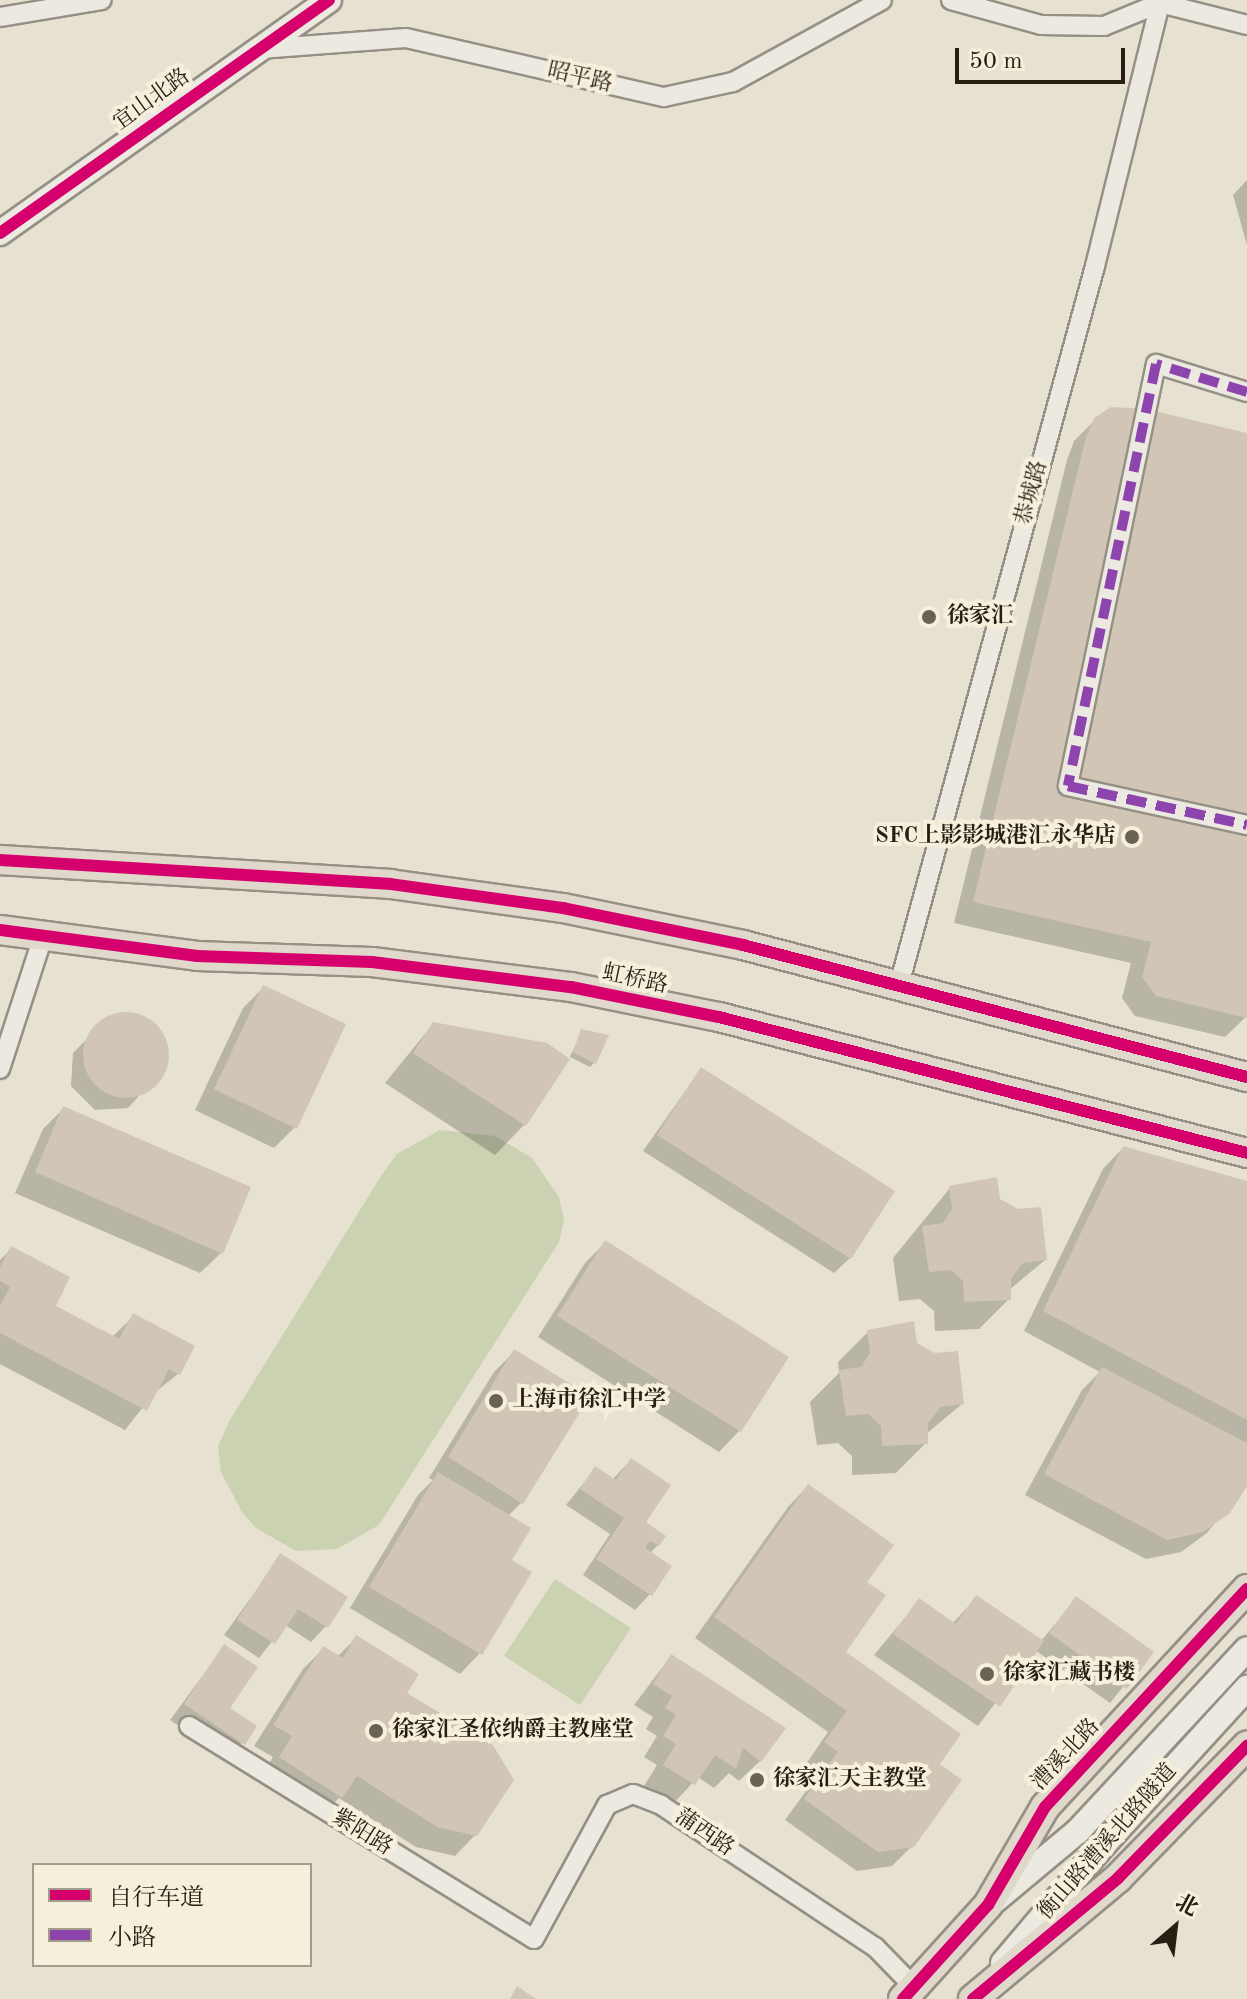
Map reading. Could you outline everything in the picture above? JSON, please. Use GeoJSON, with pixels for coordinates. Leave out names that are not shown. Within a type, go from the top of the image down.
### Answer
{"type":"FeatureCollection","features":[{"type":"Feature","properties":{"kind":"main road","name":"宜山北路"},"geometry":{"type":"LineString","coordinates":[[0,233],[329,0]]}},
{"type":"Feature","properties":{"kind":"main road"},"geometry":{"type":"LineString","coordinates":[[0,860],[390,884],[563,908],[899,985],[1247,1077]]}},
{"type":"Feature","properties":{"kind":"main road","name":"虹桥路"},"geometry":{"type":"LineString","coordinates":[[0,930],[197,956],[372,962],[571,987],[719,1017],[1247,1153]]}},
{"type":"Feature","properties":{"kind":"main road","name":"漕溪北路"},"geometry":{"type":"LineString","coordinates":[[908,1993],[988,1905],[1045,1807],[1247,1589]]}},
{"type":"Feature","properties":{"kind":"main road","name":"衡山路漕溪北路隧道"},"geometry":{"type":"LineString","coordinates":[[988,1905],[1078,1831],[1247,1649]]}},
{"type":"Feature","properties":{"kind":"main road","name":"衡山路漕溪北路隧道"},"geometry":{"type":"LineString","coordinates":[[973,1999],[1098,1851],[1247,1688]]}},
{"type":"Feature","properties":{"kind":"main road"},"geometry":{"type":"LineString","coordinates":[[973,1999],[1118,1878],[1247,1746]]}},
{"type":"Feature","properties":{"kind":"street"},"geometry":{"type":"LineString","coordinates":[[0,17],[102,0]]}},
{"type":"Feature","properties":{"kind":"street","name":"昭平路"},"geometry":{"type":"LineString","coordinates":[[257,50],[406,38],[664,97],[733,82],[882,0]]}},
{"type":"Feature","properties":{"kind":"street"},"geometry":{"type":"LineString","coordinates":[[951,0],[1041,25],[1104,26],[1160,2],[1247,25]]}},
{"type":"Feature","properties":{"kind":"street","name":"恭城路"},"geometry":{"type":"LineString","coordinates":[[899,985],[1095,266],[1160,2]]}},
{"type":"Feature","properties":{"kind":"street"},"geometry":{"type":"LineString","coordinates":[[1247,392],[1156,364],[1068,786],[1247,825]]}},
{"type":"Feature","properties":{"kind":"street"},"geometry":{"type":"LineString","coordinates":[[0,1069],[43,937]]}},
{"type":"Feature","properties":{"kind":"street","name":"紫阳路"},"geometry":{"type":"LineString","coordinates":[[189,1726],[534,1939]]}},
{"type":"Feature","properties":{"kind":"street","name":"蒲西路"},"geometry":{"type":"LineString","coordinates":[[534,1939],[607,1805],[633,1794],[661,1805],[875,1947],[908,1993]]}},
{"type":"Feature","properties":{"kind":"green space"},"geometry":{"type":"Polygon","coordinates":[[[440,1130],[495,1136],[532,1158],[559,1197],[564,1220],[559,1242],[379,1525],[337,1549],[296,1551],[256,1528],[242,1512],[221,1472],[218,1446],[230,1420],[381,1176],[397,1154],[440,1130]]]}},
{"type":"Feature","properties":{"kind":"green space"},"geometry":{"type":"Polygon","coordinates":[[[555,1579],[631,1628],[580,1705],[504,1656],[555,1579]]]}},
{"type":"Feature","properties":{"kind":"building"},"geometry":{"type":"Polygon","coordinates":[[[1111,407],[1146,409],[1247,433],[1247,1018],[1156,996],[1142,977],[1151,942],[973,902],[1086,437],[1094,418],[1111,407]]]}},
{"type":"Feature","properties":{"kind":"building"},"geometry":{"type":"Polygon","coordinates":[[[263,985],[346,1024],[297,1129],[214,1089],[263,985]]]}},
{"type":"Feature","properties":{"kind":"building"},"geometry":{"type":"Polygon","coordinates":[[[126,1012],[142,1016],[156,1025],[165,1039],[169,1055],[165,1071],[156,1085],[142,1094],[126,1098],[110,1094],[96,1085],[87,1071],[83,1055],[87,1039],[96,1025],[110,1016],[126,1012]]]}},
{"type":"Feature","properties":{"kind":"building"},"geometry":{"type":"Polygon","coordinates":[[[433,1022],[547,1043],[570,1059],[526,1126],[413,1053],[433,1022]]]}},
{"type":"Feature","properties":{"kind":"building"},"geometry":{"type":"Polygon","coordinates":[[[581,1029],[609,1035],[596,1064],[573,1052],[581,1029]]]}},
{"type":"Feature","properties":{"kind":"building"},"geometry":{"type":"Polygon","coordinates":[[[701,1067],[895,1191],[851,1259],[657,1135],[701,1067]]]}},
{"type":"Feature","properties":{"kind":"building"},"geometry":{"type":"Polygon","coordinates":[[[63,1106],[251,1187],[223,1254],[35,1172],[63,1106]]]}},
{"type":"Feature","properties":{"kind":"building"},"geometry":{"type":"Polygon","coordinates":[[[1123,1146],[1247,1181],[1247,1420],[1043,1311],[1123,1146]]]}},
{"type":"Feature","properties":{"kind":"building"},"geometry":{"type":"Polygon","coordinates":[[[997,1177],[1000,1199],[1018,1209],[1041,1207],[1047,1260],[1023,1263],[1011,1279],[1011,1300],[964,1302],[963,1281],[951,1270],[929,1272],[922,1226],[943,1223],[952,1209],[949,1186],[997,1177]]]}},
{"type":"Feature","properties":{"kind":"building"},"geometry":{"type":"Polygon","coordinates":[[[605,1240],[789,1357],[741,1432],[557,1316],[605,1240]]]}},
{"type":"Feature","properties":{"kind":"building"},"geometry":{"type":"Polygon","coordinates":[[[11,1246],[70,1277],[56,1306],[119,1339],[133,1313],[195,1346],[180,1375],[169,1369],[147,1411],[0,1333],[0,1306],[10,1287],[0,1281],[0,1267],[11,1246]]]}},
{"type":"Feature","properties":{"kind":"building"},"geometry":{"type":"Polygon","coordinates":[[[914,1321],[917,1343],[935,1353],[958,1351],[964,1404],[941,1407],[928,1423],[928,1444],[882,1446],[881,1426],[868,1414],[846,1416],[839,1370],[861,1367],[870,1353],[867,1330],[914,1321]]]}},
{"type":"Feature","properties":{"kind":"building"},"geometry":{"type":"Polygon","coordinates":[[[514,1349],[590,1396],[523,1504],[448,1457],[514,1349]]]}},
{"type":"Feature","properties":{"kind":"building"},"geometry":{"type":"Polygon","coordinates":[[[1102,1367],[1247,1443],[1247,1486],[1230,1513],[1203,1532],[1167,1540],[1044,1474],[1102,1367]]]}},
{"type":"Feature","properties":{"kind":"building"},"geometry":{"type":"Polygon","coordinates":[[[631,1458],[671,1485],[646,1522],[666,1536],[659,1546],[650,1541],[645,1548],[672,1566],[652,1596],[596,1559],[624,1518],[580,1489],[595,1466],[616,1480],[631,1458]]]}},
{"type":"Feature","properties":{"kind":"building"},"geometry":{"type":"Polygon","coordinates":[[[438,1472],[531,1528],[512,1560],[532,1572],[482,1655],[369,1587],[438,1472]]]}},
{"type":"Feature","properties":{"kind":"building"},"geometry":{"type":"Polygon","coordinates":[[[808,1484],[894,1545],[867,1582],[886,1595],[846,1652],[961,1734],[940,1764],[962,1780],[914,1847],[878,1852],[804,1799],[838,1752],[824,1742],[847,1711],[714,1617],[808,1484]]]}},
{"type":"Feature","properties":{"kind":"building"},"geometry":{"type":"Polygon","coordinates":[[[280,1553],[348,1597],[328,1628],[298,1609],[275,1644],[237,1620],[280,1553]]]}},
{"type":"Feature","properties":{"kind":"building","name":"徐家汇藏书楼"},"geometry":{"type":"Polygon","coordinates":[[[976,1595],[1044,1641],[1000,1707],[893,1634],[919,1598],[956,1624],[976,1595]]]}},
{"type":"Feature","properties":{"kind":"building","name":"徐家汇藏书楼"},"geometry":{"type":"Polygon","coordinates":[[[1076,1596],[1154,1652],[1127,1689],[1049,1633],[1076,1596]]]}},
{"type":"Feature","properties":{"kind":"building","name":"徐家汇圣依纳爵主教座堂"},"geometry":{"type":"Polygon","coordinates":[[[356,1635],[419,1674],[407,1693],[493,1745],[514,1780],[477,1836],[437,1827],[357,1776],[342,1798],[279,1757],[292,1736],[273,1725],[323,1646],[343,1658],[356,1635]]]}},
{"type":"Feature","properties":{"kind":"building"},"geometry":{"type":"Polygon","coordinates":[[[224,1644],[258,1667],[230,1708],[257,1726],[245,1745],[184,1704],[224,1644]]]}},
{"type":"Feature","properties":{"kind":"building"},"geometry":{"type":"Polygon","coordinates":[[[671,1654],[786,1728],[761,1762],[743,1748],[736,1769],[715,1755],[695,1785],[663,1765],[676,1744],[663,1736],[676,1715],[665,1708],[672,1696],[653,1684],[671,1654]]]}},
{"type":"Feature","properties":{"kind":"building"},"geometry":{"type":"Polygon","coordinates":[[[517,1986],[536,1999],[510,1999],[517,1986]]]}},
{"type":"Feature","properties":{"kind":"marked path"},"geometry":{"type":"LineString","coordinates":[[1247,392],[1156,364],[1068,786],[1247,825]]}},
{"type":"Feature","properties":{"kind":"cycle path"},"geometry":{"type":"LineString","coordinates":[[0,233],[329,0]]}},
{"type":"Feature","properties":{"kind":"cycle path"},"geometry":{"type":"LineString","coordinates":[[0,860],[390,884],[563,908],[743,945],[1247,1077]]}},
{"type":"Feature","properties":{"kind":"cycle path"},"geometry":{"type":"LineString","coordinates":[[0,930],[197,956],[372,962],[571,987],[719,1017],[1247,1153]]}},
{"type":"Feature","properties":{"kind":"cycle path"},"geometry":{"type":"LineString","coordinates":[[903,1999],[988,1905],[1045,1807],[1247,1589]]}},
{"type":"Feature","properties":{"kind":"cycle path"},"geometry":{"type":"LineString","coordinates":[[973,1999],[1118,1878],[1247,1746]]}},
{"type":"Feature","properties":{"kind":"place","name":"徐家汇"},"geometry":{"type":"Point","coordinates":[929,617]}},
{"type":"Feature","properties":{"kind":"place","name":"SFC上影影城港汇永华店"},"geometry":{"type":"Point","coordinates":[1132,837]}},
{"type":"Feature","properties":{"kind":"place","name":"上海市徐汇中学"},"geometry":{"type":"Point","coordinates":[496,1401]}},
{"type":"Feature","properties":{"kind":"place","name":"徐家汇藏书楼"},"geometry":{"type":"Point","coordinates":[987,1674]}},
{"type":"Feature","properties":{"kind":"place","name":"徐家汇圣依纳爵主教座堂"},"geometry":{"type":"Point","coordinates":[376,1731]}},
{"type":"Feature","properties":{"kind":"place","name":"徐家汇天主教堂"},"geometry":{"type":"Point","coordinates":[757,1780]}}]}
